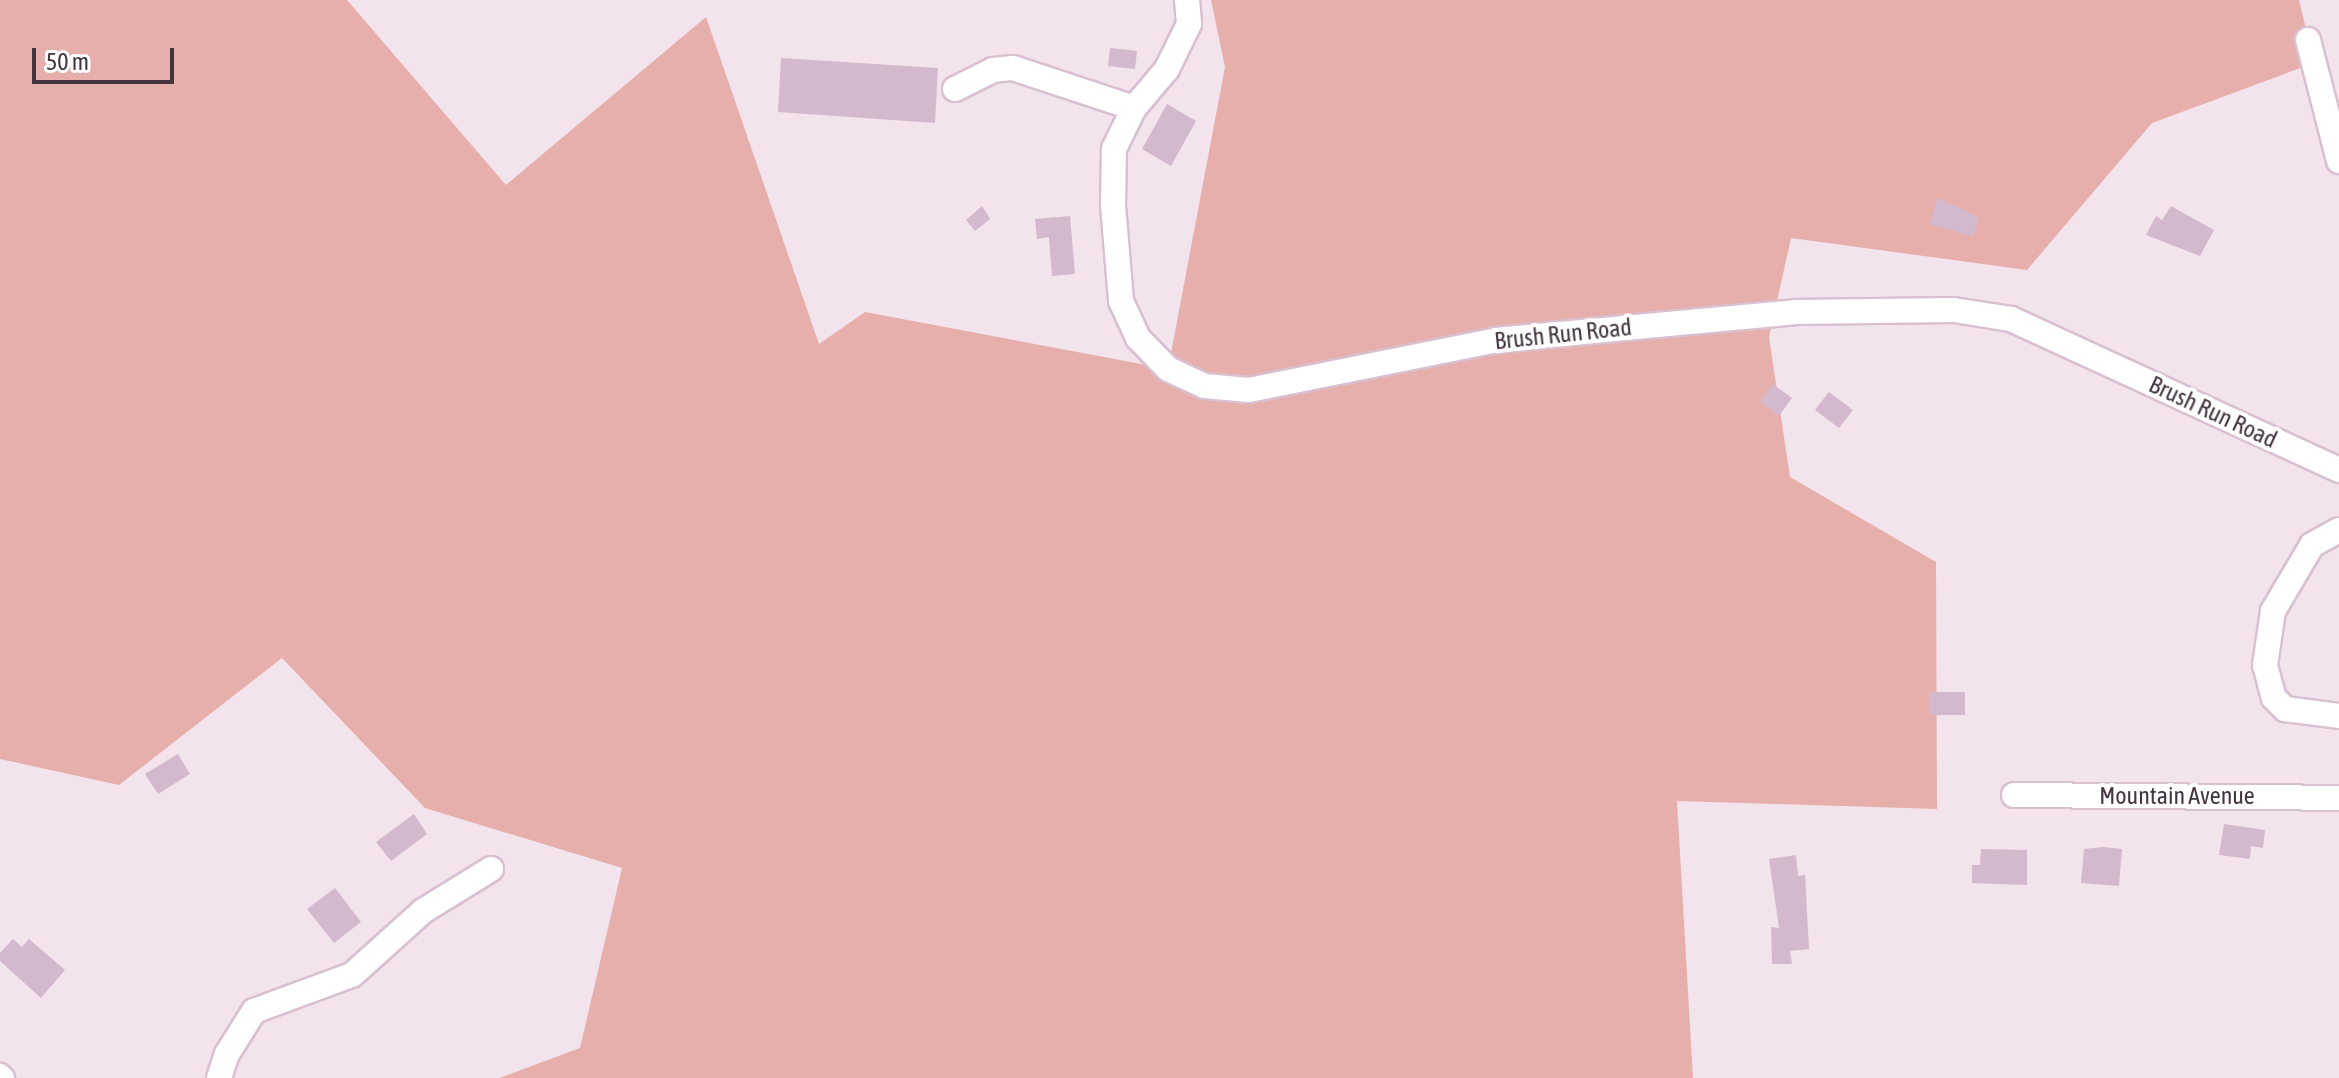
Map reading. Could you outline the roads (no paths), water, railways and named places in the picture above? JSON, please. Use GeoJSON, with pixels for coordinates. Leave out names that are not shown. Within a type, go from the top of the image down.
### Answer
{"type":"FeatureCollection","features":[{"type":"Feature","properties":{"kind":"street","name":"Brush Run Road"},"geometry":{"type":"LineString","coordinates":[[1187,0],[1189,24],[1167,69],[1134,108],[1114,149],[1121,301],[1138,338],[1168,369],[1204,386],[1249,390],[1496,340],[1795,312],[1954,310],[2011,319],[2339,470]]}},
{"type":"Feature","properties":{"kind":"street"},"geometry":{"type":"LineString","coordinates":[[2308,40],[2339,161]]}},
{"type":"Feature","properties":{"kind":"street"},"geometry":{"type":"LineString","coordinates":[[955,89],[993,70],[1013,68],[1134,108]]}},
{"type":"Feature","properties":{"kind":"street"},"geometry":{"type":"LineString","coordinates":[[2339,530],[2312,545],[2273,611],[2265,665],[2274,698],[2285,709],[2339,716]]}},
{"type":"Feature","properties":{"kind":"street","name":"Mountain Avenue"},"geometry":{"type":"LineString","coordinates":[[2014,795],[2339,798]]}},
{"type":"Feature","properties":{"kind":"street"},"geometry":{"type":"LineString","coordinates":[[219,1078],[227,1054],[254,1011],[352,975],[423,911],[491,869]]}}]}
